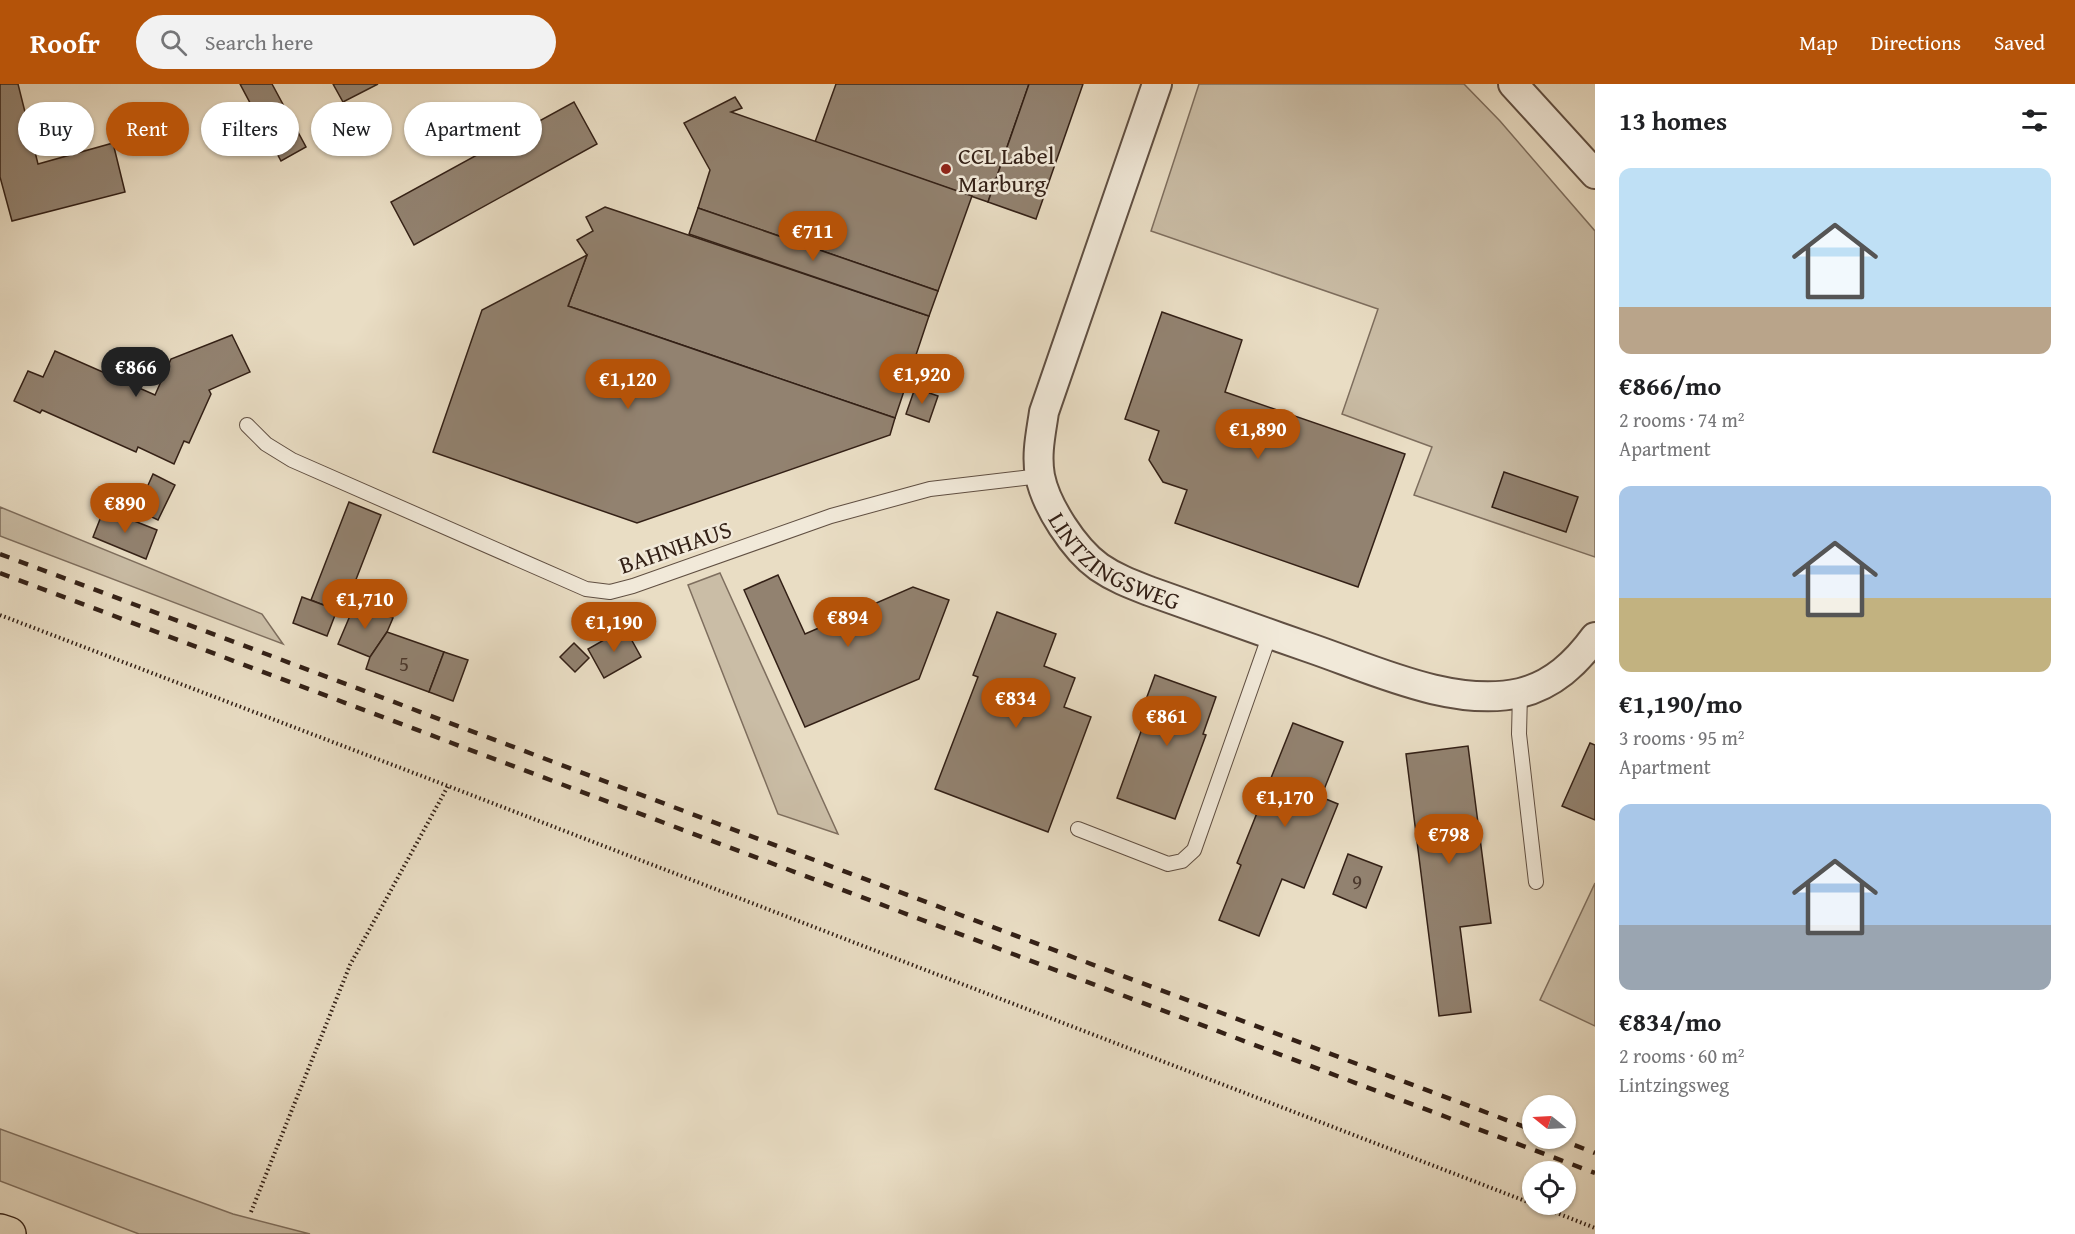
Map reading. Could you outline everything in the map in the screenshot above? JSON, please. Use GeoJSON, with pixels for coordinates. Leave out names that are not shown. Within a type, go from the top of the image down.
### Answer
{"type":"FeatureCollection","features":[{"type":"Feature","properties":{"kind":"highway"},"geometry":{"type":"LineString","coordinates":[[0,1231],[9,1234]]}},
{"type":"Feature","properties":{"kind":"street","name":"LINTZINGSWEG"},"geometry":{"type":"LineString","coordinates":[[1157,84],[1044,412],[1039,447],[1040,476],[1060,522],[1097,565],[1118,579],[1406,681],[1452,693],[1486,697],[1520,693],[1548,683],[1574,663],[1595,637]]}},
{"type":"Feature","properties":{"kind":"street"},"geometry":{"type":"LineString","coordinates":[[1513,84],[1595,174]]}},
{"type":"Feature","properties":{"kind":"lane","name":"BAHNHAUS"},"geometry":{"type":"LineString","coordinates":[[247,425],[266,444],[292,460],[586,589],[610,592],[633,586],[831,516],[930,489],[1040,476]]}},
{"type":"Feature","properties":{"kind":"lane"},"geometry":{"type":"LineString","coordinates":[[1078,830],[1168,864],[1182,861],[1194,850],[1270,634]]}},
{"type":"Feature","properties":{"kind":"lane"},"geometry":{"type":"LineString","coordinates":[[1520,693],[1519,734],[1536,882]]}},
{"type":"Feature","properties":{"kind":"path"},"geometry":{"type":"LineString","coordinates":[[0,615],[1522,1200]]}},
{"type":"Feature","properties":{"kind":"path"},"geometry":{"type":"LineString","coordinates":[[251,1212],[350,965],[448,786]]}},
{"type":"Feature","properties":{"kind":"path"},"geometry":{"type":"LineString","coordinates":[[1561,1215],[1595,1228]]}},
{"type":"Feature","properties":{"kind":"shaded area"},"geometry":{"type":"Polygon","coordinates":[[[1199,84],[1464,84],[1500,121],[1595,231],[1595,557],[1414,495],[1432,447],[1342,414],[1378,309],[1151,231],[1199,84]]]}},
{"type":"Feature","properties":{"kind":"shaded area"},"geometry":{"type":"Polygon","coordinates":[[[0,507],[262,614],[283,644],[0,536],[0,507]]]}},
{"type":"Feature","properties":{"kind":"shaded area"},"geometry":{"type":"Polygon","coordinates":[[[720,573],[838,834],[778,814],[688,585],[720,573]]]}},
{"type":"Feature","properties":{"kind":"shaded area"},"geometry":{"type":"Polygon","coordinates":[[[1595,883],[1595,1026],[1540,1000],[1595,883]]]}},
{"type":"Feature","properties":{"kind":"shaded area"},"geometry":{"type":"Polygon","coordinates":[[[0,1129],[233,1214],[310,1234],[139,1234],[0,1181],[0,1129]]]}},
{"type":"Feature","properties":{"kind":"building"},"geometry":{"type":"Polygon","coordinates":[[[0,84],[18,84],[22,102],[18,102],[18,156],[36,156],[38,164],[67,156],[94,156],[94,148],[106,145],[106,156],[116,156],[125,192],[12,221],[0,177],[0,84]]]}},
{"type":"Feature","properties":{"kind":"building"},"geometry":{"type":"Polygon","coordinates":[[[240,84],[272,84],[282,102],[250,102],[240,84]]]}},
{"type":"Feature","properties":{"kind":"building"},"geometry":{"type":"Polygon","coordinates":[[[333,84],[378,84],[343,102],[333,84]]]}},
{"type":"Feature","properties":{"kind":"building","name":"CCL Label Marburg"},"geometry":{"type":"Polygon","coordinates":[[[836,84],[1029,84],[988,202],[815,142],[836,84]]]}},
{"type":"Feature","properties":{"kind":"building"},"geometry":{"type":"Polygon","coordinates":[[[1029,84],[1083,84],[1036,219],[988,202],[1029,84]]]}},
{"type":"Feature","properties":{"kind":"building"},"geometry":{"type":"Polygon","coordinates":[[[735,97],[742,108],[731,112],[972,196],[938,291],[698,208],[710,170],[684,123],[735,97]]]}},
{"type":"Feature","properties":{"kind":"building"},"geometry":{"type":"Polygon","coordinates":[[[574,102],[597,144],[414,245],[391,202],[475,156],[542,156],[542,119],[574,102]]]}},
{"type":"Feature","properties":{"kind":"building"},"geometry":{"type":"Polygon","coordinates":[[[299,134],[306,147],[299,151],[299,134]]]}},
{"type":"Feature","properties":{"kind":"building"},"geometry":{"type":"Polygon","coordinates":[[[278,156],[290,156],[281,161],[278,156]]]}},
{"type":"Feature","properties":{"kind":"building"},"geometry":{"type":"Polygon","coordinates":[[[605,207],[929,316],[895,418],[568,306],[587,255],[577,240],[593,231],[586,217],[605,207]]]}},
{"type":"Feature","properties":{"kind":"building"},"geometry":{"type":"Polygon","coordinates":[[[698,208],[938,291],[929,316],[689,234],[698,208]]]}},
{"type":"Feature","properties":{"kind":"building"},"geometry":{"type":"Polygon","coordinates":[[[587,255],[568,306],[895,418],[890,435],[637,523],[433,452],[482,310],[587,255]]]}},
{"type":"Feature","properties":{"kind":"building"},"geometry":{"type":"Polygon","coordinates":[[[1162,312],[1242,340],[1225,392],[1405,454],[1358,587],[1175,523],[1187,490],[1163,482],[1149,460],[1159,431],[1125,419],[1162,312]]]}},
{"type":"Feature","properties":{"kind":"building"},"geometry":{"type":"Polygon","coordinates":[[[232,335],[250,372],[209,390],[211,394],[189,443],[184,441],[174,464],[138,447],[136,452],[42,410],[40,413],[14,401],[28,371],[43,377],[55,351],[155,395],[171,359],[232,335]]]}},
{"type":"Feature","properties":{"kind":"building"},"geometry":{"type":"Polygon","coordinates":[[[915,388],[938,396],[929,422],[906,414],[915,388]]]}},
{"type":"Feature","properties":{"kind":"building"},"geometry":{"type":"Polygon","coordinates":[[[1504,472],[1578,497],[1566,532],[1492,507],[1504,472]]]}},
{"type":"Feature","properties":{"kind":"building"},"geometry":{"type":"Polygon","coordinates":[[[153,474],[175,485],[158,520],[137,510],[153,474]]]}},
{"type":"Feature","properties":{"kind":"building"},"geometry":{"type":"Polygon","coordinates":[[[349,502],[381,515],[343,613],[311,600],[349,502]]]}},
{"type":"Feature","properties":{"kind":"building"},"geometry":{"type":"Polygon","coordinates":[[[104,509],[157,530],[146,559],[93,537],[104,509]]]}},
{"type":"Feature","properties":{"kind":"building"},"geometry":{"type":"Polygon","coordinates":[[[778,575],[805,634],[913,587],[949,600],[919,679],[805,727],[744,590],[778,575]]]}},
{"type":"Feature","properties":{"kind":"building"},"geometry":{"type":"Polygon","coordinates":[[[302,597],[337,610],[327,636],[293,623],[302,597]]]}},
{"type":"Feature","properties":{"kind":"building"},"geometry":{"type":"Polygon","coordinates":[[[355,604],[393,618],[387,632],[370,657],[338,644],[355,604]]]}},
{"type":"Feature","properties":{"kind":"building"},"geometry":{"type":"Polygon","coordinates":[[[997,612],[1056,634],[1044,666],[1075,678],[1064,707],[1091,717],[1048,832],[935,789],[978,677],[973,675],[997,612]]]}},
{"type":"Feature","properties":{"kind":"building"},"geometry":{"type":"Polygon","coordinates":[[[625,628],[641,657],[604,678],[588,649],[625,628]]]}},
{"type":"Feature","properties":{"kind":"building"},"geometry":{"type":"Polygon","coordinates":[[[387,632],[444,652],[429,692],[366,669],[370,657],[387,632]]]}},
{"type":"Feature","properties":{"kind":"building"},"geometry":{"type":"Polygon","coordinates":[[[574,643],[589,658],[575,672],[560,657],[574,643]]]}},
{"type":"Feature","properties":{"kind":"building"},"geometry":{"type":"Polygon","coordinates":[[[444,652],[468,660],[453,701],[429,692],[444,652]]]}},
{"type":"Feature","properties":{"kind":"building"},"geometry":{"type":"Polygon","coordinates":[[[1155,675],[1216,697],[1203,734],[1206,735],[1175,819],[1117,798],[1143,726],[1137,724],[1155,675]]]}},
{"type":"Feature","properties":{"kind":"building"},"geometry":{"type":"Polygon","coordinates":[[[1293,723],[1343,742],[1321,797],[1338,804],[1304,888],[1282,879],[1259,936],[1219,920],[1241,865],[1237,863],[1293,723]]]}},
{"type":"Feature","properties":{"kind":"building"},"geometry":{"type":"Polygon","coordinates":[[[1590,743],[1595,745],[1595,820],[1562,806],[1590,743]]]}},
{"type":"Feature","properties":{"kind":"building"},"geometry":{"type":"Polygon","coordinates":[[[1468,746],[1491,923],[1460,927],[1471,1012],[1439,1016],[1406,754],[1468,746]]]}},
{"type":"Feature","properties":{"kind":"building"},"geometry":{"type":"Polygon","coordinates":[[[1348,854],[1382,867],[1366,908],[1333,894],[1348,854]]]}},
{"type":"Feature","properties":{"kind":"railway"},"geometry":{"type":"LineString","coordinates":[[0,554],[1522,1126]]}},
{"type":"Feature","properties":{"kind":"railway"},"geometry":{"type":"LineString","coordinates":[[0,573],[1595,1173]]}},
{"type":"Feature","properties":{"kind":"railway"},"geometry":{"type":"LineString","coordinates":[[1576,1146],[1595,1153]]}},
{"type":"Feature","properties":{"kind":"place","name":"CCL Label Marburg"},"geometry":{"type":"Point","coordinates":[946,169]}}]}
